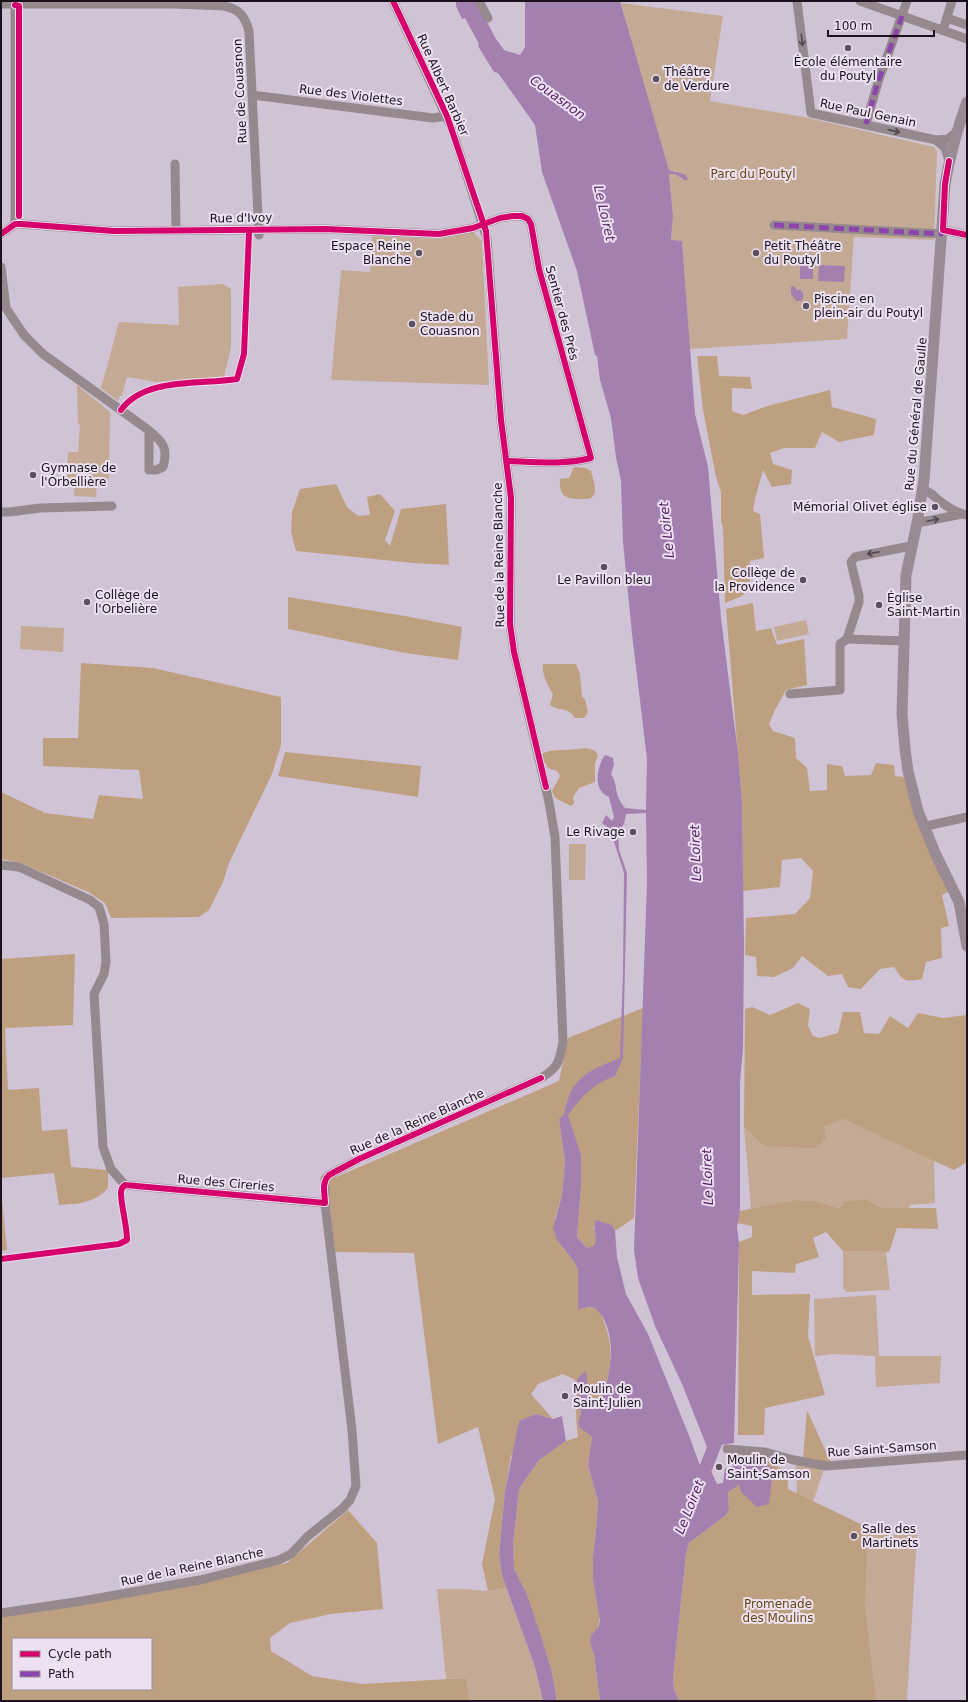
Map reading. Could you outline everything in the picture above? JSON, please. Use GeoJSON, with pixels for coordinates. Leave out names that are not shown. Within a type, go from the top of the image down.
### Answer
{"type":"FeatureCollection","features":[{"type":"Feature","properties":{"kind":"main road","name":"Rue du Général de Gaulle"},"geometry":{"type":"LineString","coordinates":[[967,102],[949,160],[945,184],[943,232],[923,490],[906,575],[904,705],[902,714],[908,771],[918,811],[948,869],[963,894],[967,908]]}},
{"type":"Feature","properties":{"kind":"main road","name":"Rue du Général de Gaulle"},"geometry":{"type":"LineString","coordinates":[[927,827],[959,902],[967,946]]}},
{"type":"Feature","properties":{"kind":"street","name":"Rue Albert Barbier"},"geometry":{"type":"LineString","coordinates":[[394,1],[447,116],[483,225]]}},
{"type":"Feature","properties":{"kind":"street"},"geometry":{"type":"LineString","coordinates":[[479,1],[488,18]]}},
{"type":"Feature","properties":{"kind":"street","name":"Rue Paul Genain"},"geometry":{"type":"LineString","coordinates":[[797,1],[812,113],[936,140]]}},
{"type":"Feature","properties":{"kind":"street"},"geometry":{"type":"LineString","coordinates":[[860,1],[967,39]]}},
{"type":"Feature","properties":{"kind":"street"},"geometry":{"type":"LineString","coordinates":[[866,124],[878,82],[907,1]]}},
{"type":"Feature","properties":{"kind":"street"},"geometry":{"type":"LineString","coordinates":[[943,30],[952,1]]}},
{"type":"Feature","properties":{"kind":"street","name":"Rue de Couasnon"},"geometry":{"type":"LineString","coordinates":[[1,4],[174,2],[224,6],[241,13],[249,31],[259,232]]}},
{"type":"Feature","properties":{"kind":"street"},"geometry":{"type":"LineString","coordinates":[[1,234],[15,224],[16,216],[15,3]]}},
{"type":"Feature","properties":{"kind":"street"},"geometry":{"type":"LineString","coordinates":[[947,18],[967,25]]}},
{"type":"Feature","properties":{"kind":"street","name":"Rue des Violettes"},"geometry":{"type":"LineString","coordinates":[[252,95],[433,118],[447,116]]}},
{"type":"Feature","properties":{"kind":"street"},"geometry":{"type":"LineString","coordinates":[[936,140],[948,138],[957,131]]}},
{"type":"Feature","properties":{"kind":"street"},"geometry":{"type":"LineString","coordinates":[[936,140],[945,148],[949,160]]}},
{"type":"Feature","properties":{"kind":"street"},"geometry":{"type":"LineString","coordinates":[[175,164],[176,230]]}},
{"type":"Feature","properties":{"kind":"street","name":"Sentier des Prés"},"geometry":{"type":"LineString","coordinates":[[483,225],[500,218],[522,216],[528,219],[531,224],[539,269],[591,458],[568,462],[507,462]]}},
{"type":"Feature","properties":{"kind":"street","name":"Rue d'Ivoy"},"geometry":{"type":"LineString","coordinates":[[15,224],[114,231],[176,230],[259,232],[324,229],[439,234],[483,225]]}},
{"type":"Feature","properties":{"kind":"street","name":"Rue de la Reine Blanche"},"geometry":{"type":"LineString","coordinates":[[1,1613],[82,1601],[183,1583],[279,1560],[291,1554],[308,1536],[343,1508],[350,1500],[356,1486],[352,1438],[325,1203],[325,1179],[329,1175],[359,1159],[541,1078],[551,1072],[559,1062],[563,1042],[555,837],[549,802],[514,652],[510,624],[512,498],[501,420],[487,239],[483,225]]}},
{"type":"Feature","properties":{"kind":"street"},"geometry":{"type":"LineString","coordinates":[[774,225],[943,232],[967,235]]}},
{"type":"Feature","properties":{"kind":"street"},"geometry":{"type":"LineString","coordinates":[[1,267],[6,308],[24,335],[43,354],[150,432]]}},
{"type":"Feature","properties":{"kind":"street"},"geometry":{"type":"LineString","coordinates":[[923,490],[931,492],[940,501],[964,514]]}},
{"type":"Feature","properties":{"kind":"street"},"geometry":{"type":"LineString","coordinates":[[1,512],[40,508],[112,506]]}},
{"type":"Feature","properties":{"kind":"street"},"geometry":{"type":"LineString","coordinates":[[917,523],[964,514]]}},
{"type":"Feature","properties":{"kind":"street"},"geometry":{"type":"LineString","coordinates":[[790,694],[840,690],[840,644],[847,639],[859,602],[859,596],[850,562],[855,557],[911,546]]}},
{"type":"Feature","properties":{"kind":"street"},"geometry":{"type":"LineString","coordinates":[[847,639],[904,640]]}},
{"type":"Feature","properties":{"kind":"street"},"geometry":{"type":"LineString","coordinates":[[927,827],[967,817]]}},
{"type":"Feature","properties":{"kind":"street","name":"Rue des Cireries"},"geometry":{"type":"LineString","coordinates":[[1,864],[19,868],[90,900],[99,907],[104,924],[106,962],[104,974],[94,994],[103,1147],[111,1169],[125,1184],[325,1203]]}},
{"type":"Feature","properties":{"kind":"street","name":"Rue Saint-Samson"},"geometry":{"type":"LineString","coordinates":[[728,1449],[765,1452],[794,1460],[826,1466],[967,1455]]}},
{"type":"Feature","properties":{"kind":"green space","name":"Parc du Poutyl"},"geometry":{"type":"Polygon","coordinates":[[[621,3],[723,16],[710,101],[804,117],[934,147],[937,151],[934,240],[854,237],[847,339],[690,349],[682,241],[671,241],[673,216],[669,174],[675,174],[684,180],[675,171],[669,170],[647,99],[621,3]]]}},
{"type":"Feature","properties":{"kind":"green space","name":"Stade du Couasnon"},"geometry":{"type":"Polygon","coordinates":[[[473,232],[482,241],[489,385],[331,380],[341,270],[370,272],[372,236],[440,239],[473,232]]]}},
{"type":"Feature","properties":{"kind":"green space"},"geometry":{"type":"Polygon","coordinates":[[[223,284],[231,289],[231,348],[224,377],[156,382],[127,377],[122,396],[120,395],[118,401],[101,388],[119,322],[179,325],[178,287],[223,284]]]}},
{"type":"Feature","properties":{"kind":"green space"},"geometry":{"type":"Polygon","coordinates":[[[697,356],[717,356],[719,376],[750,377],[752,389],[732,388],[732,411],[743,415],[767,406],[830,390],[832,407],[876,419],[874,435],[839,442],[822,432],[815,448],[784,448],[770,453],[773,464],[792,470],[791,484],[772,487],[763,470],[753,511],[760,514],[764,558],[750,561],[750,588],[742,596],[725,603],[721,492],[716,477],[703,410],[697,356]]]}},
{"type":"Feature","properties":{"kind":"green space"},"geometry":{"type":"Polygon","coordinates":[[[77,385],[110,412],[109,479],[67,477],[68,452],[78,452],[80,424],[78,424],[77,385]]]}},
{"type":"Feature","properties":{"kind":"green space"},"geometry":{"type":"Polygon","coordinates":[[[574,467],[585,468],[591,471],[595,490],[591,498],[572,498],[565,496],[562,493],[560,479],[569,478],[574,467]]]}},
{"type":"Feature","properties":{"kind":"green space"},"geometry":{"type":"Polygon","coordinates":[[[74,480],[97,482],[96,497],[74,496],[74,480]]]}},
{"type":"Feature","properties":{"kind":"green space"},"geometry":{"type":"Polygon","coordinates":[[[336,484],[347,507],[358,516],[370,515],[367,497],[380,494],[395,511],[385,540],[390,546],[401,509],[446,504],[449,565],[413,563],[296,551],[291,532],[292,512],[300,489],[336,484]]]}},
{"type":"Feature","properties":{"kind":"green space"},"geometry":{"type":"Polygon","coordinates":[[[288,597],[462,627],[458,660],[405,653],[288,629],[288,597]]]}},
{"type":"Feature","properties":{"kind":"green space"},"geometry":{"type":"Polygon","coordinates":[[[753,603],[756,631],[771,628],[777,645],[804,639],[807,685],[786,690],[769,724],[773,731],[795,738],[796,758],[807,768],[810,791],[827,790],[827,764],[842,766],[845,776],[871,775],[876,763],[894,765],[895,776],[905,777],[908,792],[918,821],[950,891],[942,895],[949,926],[941,928],[942,958],[926,962],[922,979],[905,980],[900,976],[894,967],[880,969],[861,989],[848,987],[842,974],[828,976],[802,956],[793,968],[774,977],[757,976],[756,957],[745,955],[746,918],[795,914],[810,898],[813,871],[801,858],[782,860],[780,887],[743,891],[742,803],[726,609],[753,603]]]}},
{"type":"Feature","properties":{"kind":"green space"},"geometry":{"type":"Polygon","coordinates":[[[806,620],[809,634],[777,641],[774,627],[806,620]]]}},
{"type":"Feature","properties":{"kind":"green space"},"geometry":{"type":"Polygon","coordinates":[[[21,626],[64,628],[63,652],[20,649],[21,626]]]}},
{"type":"Feature","properties":{"kind":"green space"},"geometry":{"type":"Polygon","coordinates":[[[81,663],[153,668],[281,697],[281,745],[272,774],[229,863],[223,882],[209,910],[199,917],[111,918],[105,903],[88,892],[21,863],[1,859],[1,792],[45,813],[93,819],[99,795],[143,799],[139,770],[43,766],[43,738],[78,738],[81,663]]]}},
{"type":"Feature","properties":{"kind":"green space"},"geometry":{"type":"Polygon","coordinates":[[[543,664],[576,664],[580,674],[582,697],[585,699],[588,712],[584,718],[575,718],[567,710],[550,705],[553,694],[544,675],[543,664]]]}},
{"type":"Feature","properties":{"kind":"green space"},"geometry":{"type":"Polygon","coordinates":[[[585,748],[594,750],[598,755],[595,763],[595,782],[579,788],[573,797],[574,803],[571,806],[555,798],[552,791],[560,776],[557,771],[548,768],[542,754],[556,750],[585,748]]]}},
{"type":"Feature","properties":{"kind":"green space"},"geometry":{"type":"Polygon","coordinates":[[[285,752],[421,766],[418,797],[278,776],[285,752]]]}},
{"type":"Feature","properties":{"kind":"green space"},"geometry":{"type":"Polygon","coordinates":[[[569,844],[586,844],[585,880],[569,880],[569,844]]]}},
{"type":"Feature","properties":{"kind":"green space"},"geometry":{"type":"Polygon","coordinates":[[[75,954],[73,1025],[5,1028],[8,1090],[39,1088],[42,1131],[67,1129],[71,1167],[108,1170],[108,1188],[98,1197],[86,1202],[59,1205],[54,1173],[1,1178],[1,959],[75,954]]]}},
{"type":"Feature","properties":{"kind":"green space"},"geometry":{"type":"Polygon","coordinates":[[[798,1003],[810,1009],[808,1026],[813,1036],[819,1038],[838,1033],[843,1012],[860,1012],[864,1033],[879,1034],[890,1016],[908,1028],[918,1013],[943,1018],[967,1015],[967,1162],[954,1170],[843,1119],[824,1127],[826,1139],[816,1148],[763,1146],[744,1127],[745,1009],[752,1007],[770,1015],[798,1003]]]}},
{"type":"Feature","properties":{"kind":"green space"},"geometry":{"type":"Polygon","coordinates":[[[643,1008],[634,1218],[615,1231],[612,1225],[593,1226],[597,1240],[595,1246],[587,1248],[577,1237],[581,1187],[581,1155],[559,1119],[565,1161],[562,1195],[555,1218],[557,1240],[578,1269],[578,1309],[589,1307],[594,1308],[599,1311],[602,1317],[609,1340],[610,1358],[608,1377],[603,1395],[595,1401],[589,1398],[579,1404],[581,1414],[578,1422],[579,1427],[592,1437],[588,1465],[598,1501],[593,1556],[593,1579],[600,1614],[598,1628],[590,1643],[594,1654],[600,1701],[557,1701],[552,1672],[526,1592],[514,1569],[513,1545],[519,1489],[539,1460],[566,1441],[578,1437],[575,1380],[563,1374],[538,1384],[531,1394],[553,1419],[536,1414],[511,1456],[505,1491],[499,1555],[502,1576],[506,1588],[488,1591],[482,1564],[495,1499],[478,1427],[438,1444],[414,1253],[335,1252],[327,1181],[559,1081],[568,1038],[643,1008]]]}},
{"type":"Feature","properties":{"kind":"green space"},"geometry":{"type":"Polygon","coordinates":[[[843,1119],[934,1160],[935,1203],[910,1205],[909,1209],[882,1208],[866,1199],[844,1201],[839,1208],[816,1201],[794,1200],[751,1209],[744,1127],[763,1146],[824,1127],[843,1119]]]}},
{"type":"Feature","properties":{"kind":"green space"},"geometry":{"type":"Polygon","coordinates":[[[1,1189],[7,1250],[1,1251],[1,1189]]]}},
{"type":"Feature","properties":{"kind":"green space"},"geometry":{"type":"Polygon","coordinates":[[[866,1199],[882,1208],[936,1208],[938,1229],[897,1228],[889,1252],[843,1251],[826,1232],[813,1238],[819,1257],[796,1264],[795,1273],[752,1271],[752,1295],[810,1294],[808,1336],[825,1395],[765,1408],[764,1435],[738,1435],[739,1242],[752,1237],[752,1226],[737,1223],[740,1211],[794,1200],[816,1201],[839,1208],[844,1201],[866,1199]]]}},
{"type":"Feature","properties":{"kind":"green space"},"geometry":{"type":"Polygon","coordinates":[[[843,1251],[886,1252],[890,1290],[846,1292],[843,1287],[843,1251]]]}},
{"type":"Feature","properties":{"kind":"green space"},"geometry":{"type":"Polygon","coordinates":[[[876,1295],[879,1356],[941,1356],[940,1383],[876,1387],[875,1356],[833,1354],[815,1356],[814,1299],[876,1295]]]}},
{"type":"Feature","properties":{"kind":"green space"},"geometry":{"type":"Polygon","coordinates":[[[807,1410],[831,1463],[803,1459],[807,1410]]]}},
{"type":"Feature","properties":{"kind":"green space","name":"Promenade des Moulins"},"geometry":{"type":"Polygon","coordinates":[[[746,1453],[757,1455],[787,1472],[788,1489],[871,1529],[867,1538],[865,1607],[876,1701],[679,1701],[674,1689],[673,1677],[686,1554],[689,1543],[726,1515],[729,1510],[728,1492],[768,1465],[747,1466],[732,1455],[746,1453]]]}},
{"type":"Feature","properties":{"kind":"green space","name":"Promenade des Moulins"},"geometry":{"type":"Polygon","coordinates":[[[796,1464],[824,1469],[812,1505],[875,1535],[917,1535],[907,1701],[674,1701],[797,1499],[796,1464]]]}},
{"type":"Feature","properties":{"kind":"green space"},"geometry":{"type":"Polygon","coordinates":[[[348,1510],[377,1543],[383,1609],[331,1614],[290,1623],[270,1638],[271,1651],[312,1676],[362,1684],[466,1678],[470,1701],[1,1701],[1,1617],[287,1563],[348,1510]]]}},
{"type":"Feature","properties":{"kind":"green space"},"geometry":{"type":"Polygon","coordinates":[[[506,1588],[535,1667],[543,1701],[470,1701],[466,1678],[446,1679],[437,1589],[488,1591],[506,1588]]]}},
{"type":"Feature","properties":{"kind":"water","name":"Couasnon"},"geometry":{"type":"Polygon","coordinates":[[[456,1],[476,1],[496,39],[504,50],[520,55],[525,47],[525,1],[620,1],[669,170],[686,175],[688,180],[684,180],[675,174],[669,174],[673,216],[671,240],[682,241],[695,414],[708,467],[721,618],[738,753],[742,803],[744,944],[743,1048],[740,1082],[740,1211],[737,1227],[739,1242],[734,1443],[707,1447],[682,1384],[655,1326],[638,1278],[634,1250],[647,882],[646,813],[626,814],[624,824],[618,831],[619,850],[627,873],[623,1058],[615,1076],[607,1079],[588,1091],[568,1115],[581,1155],[581,1187],[577,1237],[587,1248],[594,1246],[596,1239],[594,1227],[596,1220],[612,1225],[615,1231],[617,1257],[626,1294],[648,1334],[703,1474],[711,1471],[717,1484],[723,1483],[725,1468],[729,1472],[733,1472],[732,1455],[747,1466],[768,1465],[773,1470],[769,1504],[757,1507],[741,1492],[739,1485],[728,1492],[729,1510],[726,1515],[689,1543],[686,1554],[673,1677],[674,1689],[679,1701],[600,1701],[594,1654],[590,1643],[591,1635],[598,1628],[600,1621],[593,1579],[593,1556],[598,1501],[588,1465],[592,1437],[579,1427],[578,1422],[581,1414],[577,1379],[586,1371],[589,1398],[595,1401],[603,1395],[610,1366],[611,1345],[606,1325],[598,1311],[590,1307],[578,1310],[578,1269],[557,1240],[553,1228],[562,1195],[565,1161],[559,1119],[564,1115],[571,1092],[582,1077],[598,1067],[620,1058],[624,873],[610,829],[602,823],[606,815],[612,821],[614,817],[609,797],[604,794],[598,784],[598,772],[605,755],[613,758],[614,765],[611,774],[621,803],[625,808],[646,810],[647,759],[623,542],[621,481],[611,418],[600,380],[597,356],[595,355],[577,271],[542,172],[535,125],[498,73],[494,72],[478,46],[479,44],[465,18],[462,19],[456,6],[456,1]]]}},
{"type":"Feature","properties":{"kind":"water"},"geometry":{"type":"Polygon","coordinates":[[[800,263],[813,264],[813,279],[800,279],[800,263]]]}},
{"type":"Feature","properties":{"kind":"water"},"geometry":{"type":"Polygon","coordinates":[[[819,265],[845,266],[844,282],[818,281],[819,265]]]}},
{"type":"Feature","properties":{"kind":"water"},"geometry":{"type":"Polygon","coordinates":[[[794,286],[798,291],[799,289],[803,293],[803,298],[801,301],[796,301],[791,294],[791,287],[794,286]]]}},
{"type":"Feature","properties":{"kind":"water"},"geometry":{"type":"Polygon","coordinates":[[[536,1414],[553,1419],[562,1416],[566,1441],[539,1460],[519,1489],[513,1545],[514,1569],[526,1592],[540,1633],[552,1672],[557,1701],[543,1701],[535,1667],[502,1576],[499,1555],[505,1491],[519,1421],[536,1414]]]}},
{"type":"Feature","properties":{"kind":"waterway","name":"Le Loiret"},"geometry":{"type":"LineString","coordinates":[[697,1490],[716,1442],[716,1429]]}},
{"type":"Feature","properties":{"kind":"marked path"},"geometry":{"type":"LineString","coordinates":[[866,124],[878,82],[902,16]]}},
{"type":"Feature","properties":{"kind":"marked path"},"geometry":{"type":"LineString","coordinates":[[774,225],[943,234]]}},
{"type":"Feature","properties":{"kind":"cycle path"},"geometry":{"type":"LineString","coordinates":[[393,1],[447,116],[486,231],[501,420],[511,498],[510,624],[514,652],[546,787]]}},
{"type":"Feature","properties":{"kind":"cycle path"},"geometry":{"type":"LineString","coordinates":[[15,5],[19,6],[19,216]]}},
{"type":"Feature","properties":{"kind":"cycle path"},"geometry":{"type":"LineString","coordinates":[[949,161],[945,184],[943,230],[967,235]]}},
{"type":"Feature","properties":{"kind":"cycle path"},"geometry":{"type":"LineString","coordinates":[[1,234],[15,224],[114,231],[324,229],[439,234],[473,228],[500,218],[522,216],[528,219],[531,224],[539,269],[591,458],[570,462],[507,461]]}},
{"type":"Feature","properties":{"kind":"cycle path"},"geometry":{"type":"LineString","coordinates":[[121,410],[131,399],[158,387],[174,384],[237,379],[244,354],[249,232]]}},
{"type":"Feature","properties":{"kind":"cycle path"},"geometry":{"type":"LineString","coordinates":[[1,1259],[119,1244],[127,1240],[121,1193],[125,1185],[325,1203],[324,1185],[329,1175],[359,1159],[541,1078]]}},
{"type":"Feature","properties":{"kind":"place","name":"École élémentaire du Poutyl"},"geometry":{"type":"Point","coordinates":[848,48]}},
{"type":"Feature","properties":{"kind":"place","name":"Théâtre de Verdure"},"geometry":{"type":"Point","coordinates":[656,79]}},
{"type":"Feature","properties":{"kind":"place","name":"Espace Reine Blanche"},"geometry":{"type":"Point","coordinates":[419,253]}},
{"type":"Feature","properties":{"kind":"place","name":"Petit Théâtre du Poutyl"},"geometry":{"type":"Point","coordinates":[756,253]}},
{"type":"Feature","properties":{"kind":"place","name":"Piscine en plein-air du Poutyl"},"geometry":{"type":"Point","coordinates":[806,306]}},
{"type":"Feature","properties":{"kind":"place","name":"Stade du Couasnon"},"geometry":{"type":"Point","coordinates":[412,324]}},
{"type":"Feature","properties":{"kind":"place","name":"Gymnase de l'Orbellière"},"geometry":{"type":"Point","coordinates":[33,475]}},
{"type":"Feature","properties":{"kind":"place","name":"Mémorial Olivet église"},"geometry":{"type":"Point","coordinates":[935,507]}},
{"type":"Feature","properties":{"kind":"place","name":"Le Pavillon bleu"},"geometry":{"type":"Point","coordinates":[604,567]}},
{"type":"Feature","properties":{"kind":"place","name":"Collège de la Providence"},"geometry":{"type":"Point","coordinates":[803,580]}},
{"type":"Feature","properties":{"kind":"place","name":"Collège de l'Orbelière"},"geometry":{"type":"Point","coordinates":[87,602]}},
{"type":"Feature","properties":{"kind":"place","name":"Église Saint-Martin"},"geometry":{"type":"Point","coordinates":[879,605]}},
{"type":"Feature","properties":{"kind":"place","name":"Le Rivage"},"geometry":{"type":"Point","coordinates":[633,832]}},
{"type":"Feature","properties":{"kind":"place","name":"Moulin de Saint-Julien"},"geometry":{"type":"Point","coordinates":[565,1396]}},
{"type":"Feature","properties":{"kind":"place","name":"Moulin de Saint-Samson"},"geometry":{"type":"Point","coordinates":[719,1467]}},
{"type":"Feature","properties":{"kind":"place","name":"Salle des Martinets"},"geometry":{"type":"Point","coordinates":[854,1536]}}]}
